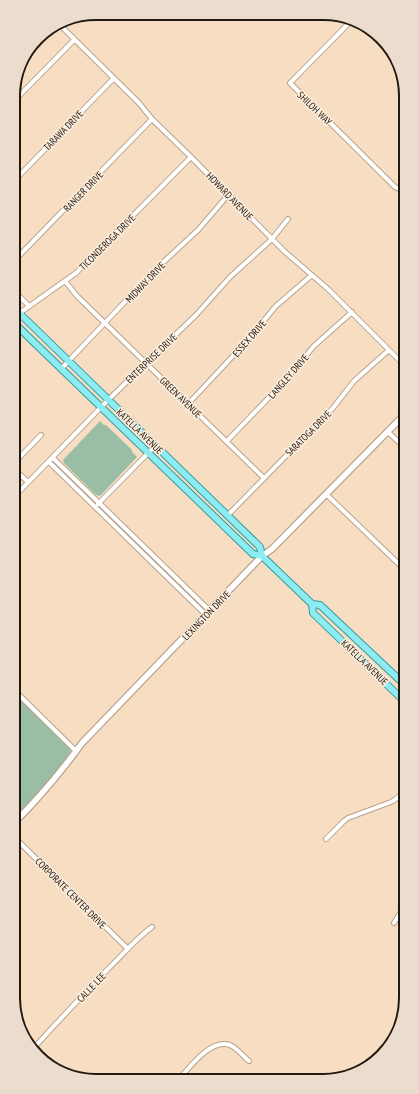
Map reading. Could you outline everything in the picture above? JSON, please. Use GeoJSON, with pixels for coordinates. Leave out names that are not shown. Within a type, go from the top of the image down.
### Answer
{"type":"FeatureCollection","features":[{"type":"Feature","properties":{"kind":"main road","name":"KATELLA AVENUE"},"geometry":{"type":"LineString","coordinates":[[20,319],[68,361],[260,548],[262,556]]}},
{"type":"Feature","properties":{"kind":"main road","name":"KATELLA AVENUE"},"geometry":{"type":"LineString","coordinates":[[20,329],[253,554],[262,556],[312,604],[320,605],[399,679]]}},
{"type":"Feature","properties":{"kind":"main road","name":"KATELLA AVENUE"},"geometry":{"type":"LineString","coordinates":[[312,604],[313,612],[399,696]]}},
{"type":"Feature","properties":{"kind":"street","name":"SHILOH WAY"},"geometry":{"type":"LineString","coordinates":[[348,25],[290,83],[399,189]]}},
{"type":"Feature","properties":{"kind":"street","name":"HOWARD AVENUE"},"geometry":{"type":"LineString","coordinates":[[63,28],[114,78],[152,119],[192,156],[284,251],[328,289],[399,360]]}},
{"type":"Feature","properties":{"kind":"street"},"geometry":{"type":"LineString","coordinates":[[20,95],[74,40]]}},
{"type":"Feature","properties":{"kind":"street","name":"TARAWA DRIVE"},"geometry":{"type":"LineString","coordinates":[[20,175],[114,78]]}},
{"type":"Feature","properties":{"kind":"street","name":"RANGER DRIVE"},"geometry":{"type":"LineString","coordinates":[[20,256],[152,119]]}},
{"type":"Feature","properties":{"kind":"street","name":"TICONDEROGA DRIVE"},"geometry":{"type":"LineString","coordinates":[[20,312],[76,273],[192,156]]}},
{"type":"Feature","properties":{"kind":"street","name":"MIDWAY DRIVE"},"geometry":{"type":"LineString","coordinates":[[61,369],[156,269],[198,230],[228,194]]}},
{"type":"Feature","properties":{"kind":"street","name":"ENTERPRISE DRIVE"},"geometry":{"type":"LineString","coordinates":[[20,491],[146,362],[197,314],[230,277],[272,239],[288,219]]}},
{"type":"Feature","properties":{"kind":"street","name":"ESSEX DRIVE"},"geometry":{"type":"LineString","coordinates":[[188,404],[246,342],[276,306],[312,275]]}},
{"type":"Feature","properties":{"kind":"street","name":"GREEN AVENUE"},"geometry":{"type":"LineString","coordinates":[[66,281],[77,296],[264,478]]}},
{"type":"Feature","properties":{"kind":"street"},"geometry":{"type":"LineString","coordinates":[[20,297],[29,306]]}},
{"type":"Feature","properties":{"kind":"street","name":"LANGLEY DRIVE"},"geometry":{"type":"LineString","coordinates":[[227,441],[283,383],[314,346],[352,312]]}},
{"type":"Feature","properties":{"kind":"street","name":"SARATOGA DRIVE"},"geometry":{"type":"LineString","coordinates":[[226,516],[333,408],[354,381],[389,350]]}},
{"type":"Feature","properties":{"kind":"street","name":"LEXINGTON DRIVE"},"geometry":{"type":"LineString","coordinates":[[20,817],[44,792],[82,743],[262,556],[272,549],[399,420]]}},
{"type":"Feature","properties":{"kind":"street"},"geometry":{"type":"LineString","coordinates":[[388,432],[399,442]]}},
{"type":"Feature","properties":{"kind":"street"},"geometry":{"type":"LineString","coordinates":[[20,457],[41,435]]}},
{"type":"Feature","properties":{"kind":"street"},"geometry":{"type":"LineString","coordinates":[[95,507],[155,446]]}},
{"type":"Feature","properties":{"kind":"street"},"geometry":{"type":"LineString","coordinates":[[53,458],[208,613]]}},
{"type":"Feature","properties":{"kind":"street"},"geometry":{"type":"LineString","coordinates":[[48,462],[208,613]]}},
{"type":"Feature","properties":{"kind":"street"},"geometry":{"type":"LineString","coordinates":[[20,475],[28,482]]}},
{"type":"Feature","properties":{"kind":"street"},"geometry":{"type":"LineString","coordinates":[[326,494],[399,564]]}},
{"type":"Feature","properties":{"kind":"street"},"geometry":{"type":"LineString","coordinates":[[20,696],[76,751]]}},
{"type":"Feature","properties":{"kind":"street"},"geometry":{"type":"LineString","coordinates":[[326,840],[348,818],[396,800],[399,797]]}},
{"type":"Feature","properties":{"kind":"street","name":"CORPORATE CENTER DRIVE"},"geometry":{"type":"LineString","coordinates":[[20,843],[128,949]]}},
{"type":"Feature","properties":{"kind":"street"},"geometry":{"type":"LineString","coordinates":[[394,923],[399,915]]}},
{"type":"Feature","properties":{"kind":"street","name":"CALLE LEE"},"geometry":{"type":"LineString","coordinates":[[36,1044],[128,949],[152,927]]}},
{"type":"Feature","properties":{"kind":"street"},"geometry":{"type":"LineString","coordinates":[[184,1074],[203,1055],[217,1045],[224,1044],[237,1049],[249,1061]]}},
{"type":"Feature","properties":{"kind":"green space"},"geometry":{"type":"Polygon","coordinates":[[[100,421],[132,450],[137,457],[100,496],[96,495],[64,463],[63,460],[100,421]]]}},
{"type":"Feature","properties":{"kind":"green space"},"geometry":{"type":"Polygon","coordinates":[[[20,694],[73,746],[43,790],[20,812],[20,694]]]}}]}
